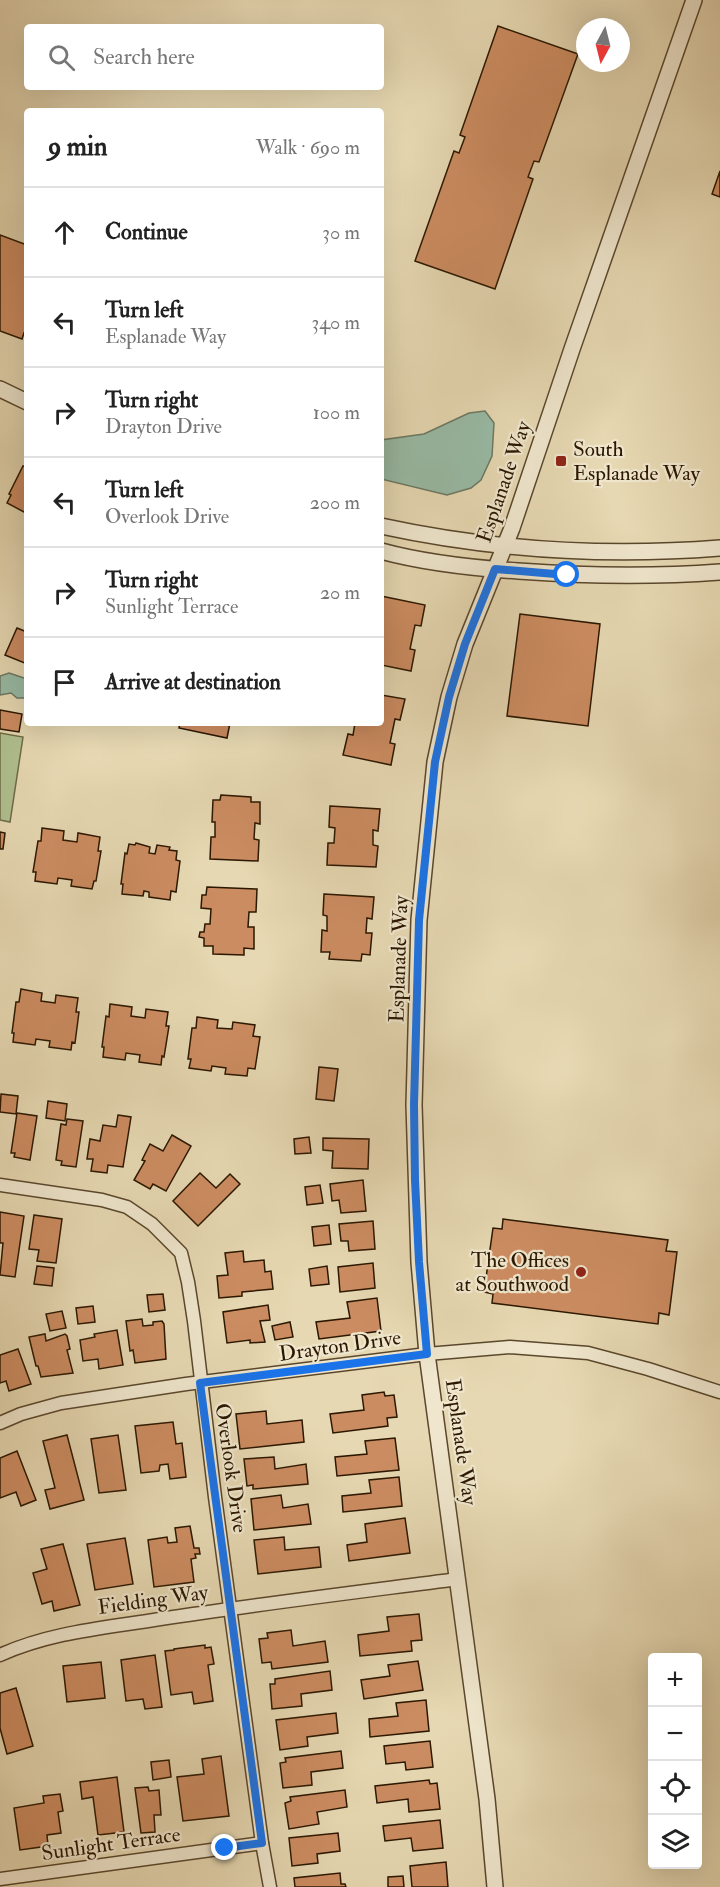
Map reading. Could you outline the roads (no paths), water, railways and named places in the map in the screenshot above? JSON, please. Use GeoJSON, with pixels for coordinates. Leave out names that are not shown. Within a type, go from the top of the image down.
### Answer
{"type":"FeatureCollection","features":[{"type":"Feature","properties":{"kind":"street","name":"Esplanade Way"},"geometry":{"type":"LineString","coordinates":[[495,1887],[487,1799],[427,1354],[419,1262],[414,1105],[419,920],[435,762],[449,697],[465,644],[504,546],[694,0]]}},
{"type":"Feature","properties":{"kind":"street"},"geometry":{"type":"LineString","coordinates":[[0,389],[24,401]]}},
{"type":"Feature","properties":{"kind":"street"},"geometry":{"type":"LineString","coordinates":[[384,526],[504,546],[602,552],[720,548]]}},
{"type":"Feature","properties":{"kind":"street"},"geometry":{"type":"LineString","coordinates":[[384,552],[441,563],[495,569],[606,576],[720,572]]}},
{"type":"Feature","properties":{"kind":"street","name":"Overlook Drive"},"geometry":{"type":"LineString","coordinates":[[0,1185],[102,1200],[127,1207],[152,1224],[181,1253],[190,1292],[200,1383],[262,1843],[270,1887]]}},
{"type":"Feature","properties":{"kind":"street","name":"Drayton Drive"},"geometry":{"type":"LineString","coordinates":[[0,1423],[21,1414],[61,1403],[427,1354],[510,1347],[588,1353],[720,1392]]}},
{"type":"Feature","properties":{"kind":"street","name":"Fielding Way"},"geometry":{"type":"LineString","coordinates":[[0,1655],[27,1643],[75,1631],[231,1608],[458,1579]]}},
{"type":"Feature","properties":{"kind":"street","name":"Sunlight Terrace"},"geometry":{"type":"LineString","coordinates":[[0,1879],[262,1843]]}},
{"type":"Feature","properties":{"kind":"place","name":"South Esplanade Way"},"geometry":{"type":"Point","coordinates":[561,461]}},
{"type":"Feature","properties":{"kind":"place","name":"The Offices at Southwood"},"geometry":{"type":"Point","coordinates":[581,1272]}}]}
